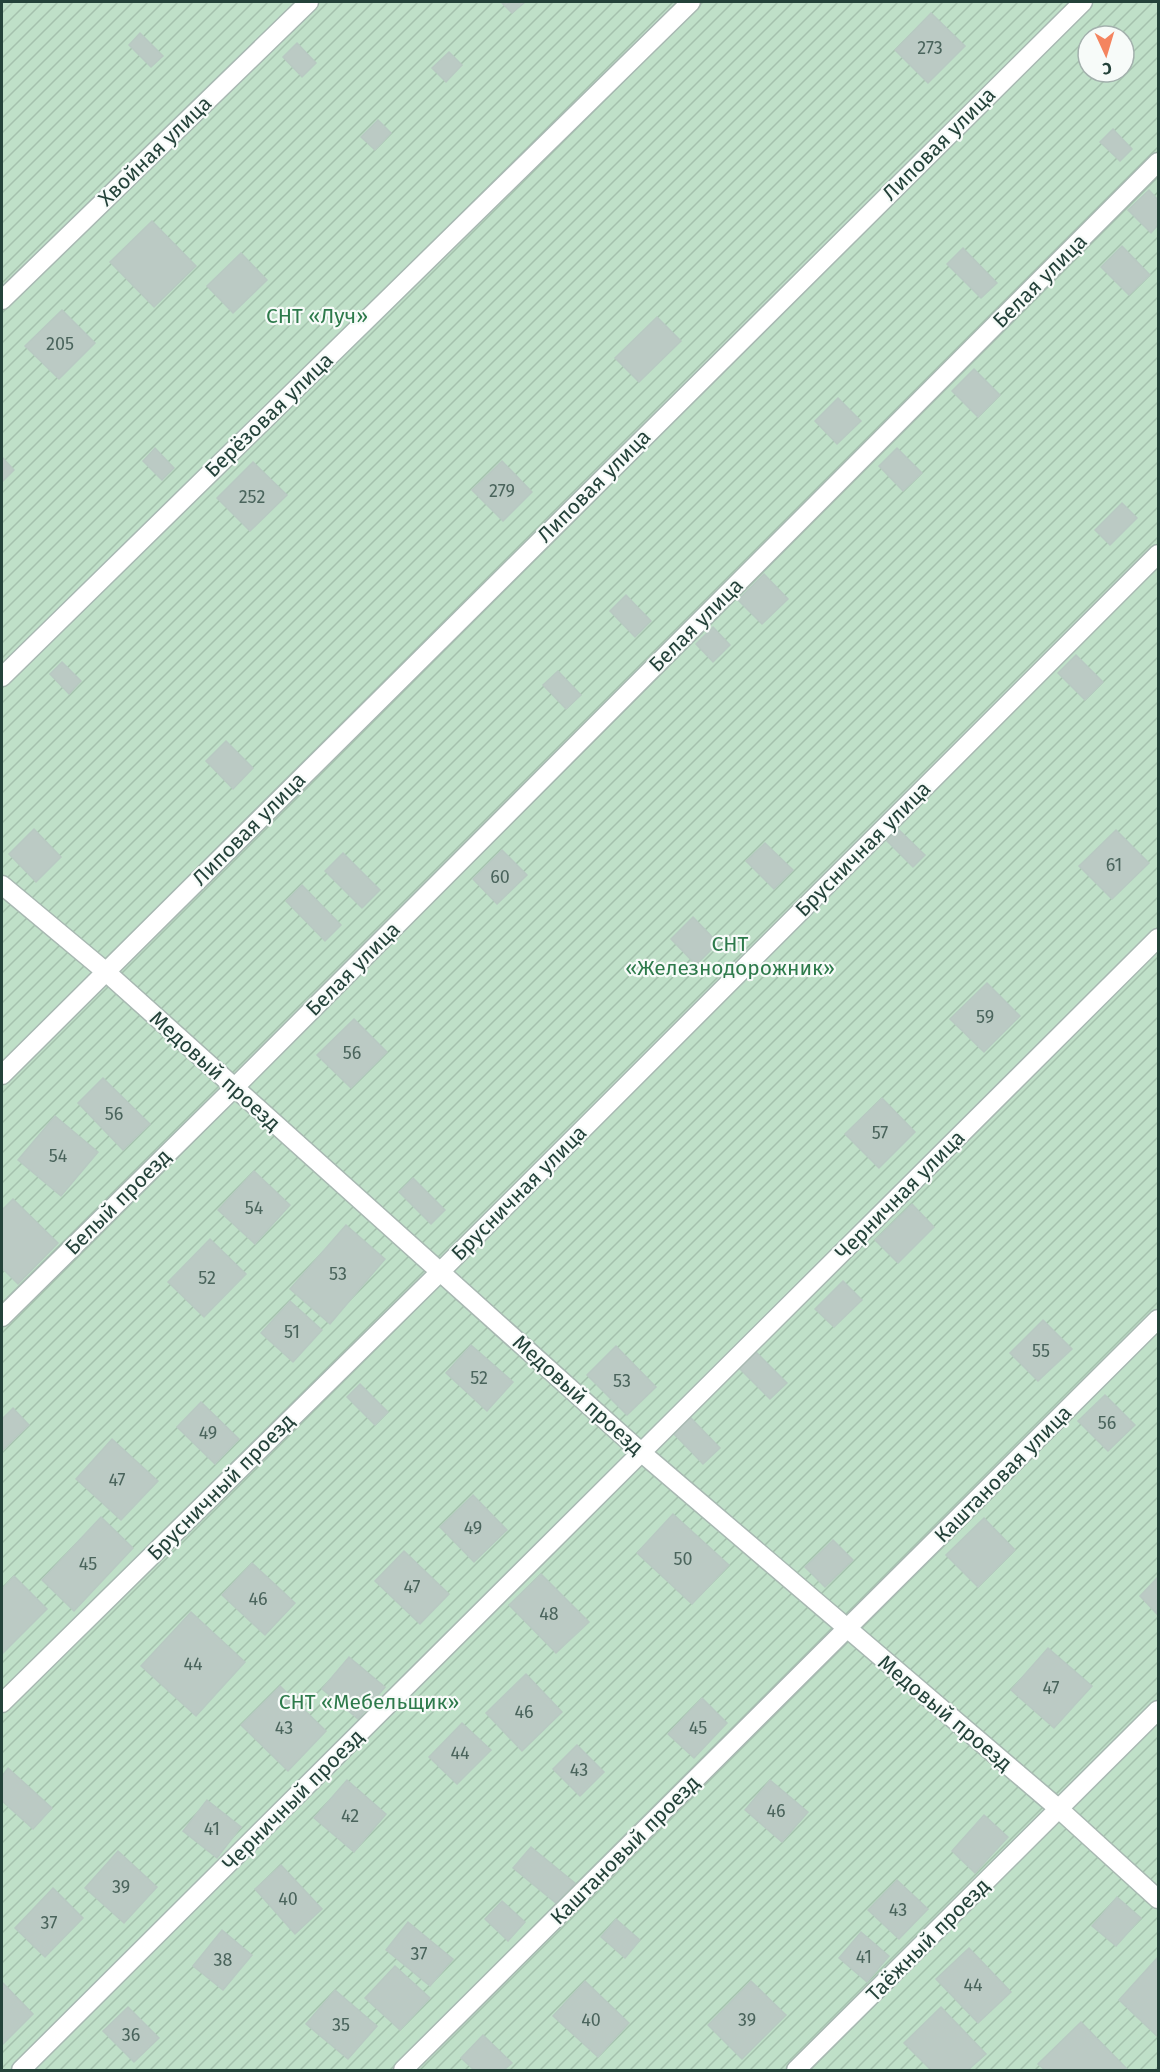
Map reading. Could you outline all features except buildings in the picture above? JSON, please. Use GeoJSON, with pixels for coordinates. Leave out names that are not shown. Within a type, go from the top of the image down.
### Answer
{"type":"FeatureCollection","features":[{"type":"Feature","properties":{"kind":"street","name":"Хвойная улица"},"geometry":{"type":"LineString","coordinates":[[2,300],[309,2]]}},
{"type":"Feature","properties":{"kind":"street","name":"Берёзовая улица"},"geometry":{"type":"LineString","coordinates":[[2,677],[691,2]]}},
{"type":"Feature","properties":{"kind":"street","name":"Липовая улица"},"geometry":{"type":"LineString","coordinates":[[2,1075],[1083,2]]}},
{"type":"Feature","properties":{"kind":"street","name":"Белая улица"},"geometry":{"type":"LineString","coordinates":[[234,1088],[1158,162]]}},
{"type":"Feature","properties":{"kind":"street","name":"Брусничная улица"},"geometry":{"type":"LineString","coordinates":[[440,1272],[1158,554]]}},
{"type":"Feature","properties":{"kind":"street","name":"Медовый проезд"},"geometry":{"type":"LineString","coordinates":[[2,885],[105,971],[642,1453],[1059,1809],[1158,1899]]}},
{"type":"Feature","properties":{"kind":"street","name":"Черничная улица"},"geometry":{"type":"LineString","coordinates":[[642,1453],[1158,938]]}},
{"type":"Feature","properties":{"kind":"street","name":"Белый проезд"},"geometry":{"type":"LineString","coordinates":[[2,1317],[234,1088]]}},
{"type":"Feature","properties":{"kind":"street","name":"Брусничный проезд"},"geometry":{"type":"LineString","coordinates":[[2,1703],[440,1272]]}},
{"type":"Feature","properties":{"kind":"street","name":"Каштановая улица"},"geometry":{"type":"LineString","coordinates":[[847,1629],[1158,1319]]}},
{"type":"Feature","properties":{"kind":"street","name":"Черничный проезд"},"geometry":{"type":"LineString","coordinates":[[21,2070],[642,1453]]}},
{"type":"Feature","properties":{"kind":"street","name":"Каштановый проезд"},"geometry":{"type":"LineString","coordinates":[[403,2070],[847,1629]]}},
{"type":"Feature","properties":{"kind":"street","name":"Таёжный проезд"},"geometry":{"type":"LineString","coordinates":[[796,2070],[1158,1710]]}},
{"type":"Feature","properties":{"kind":"green space"},"geometry":{"type":"Polygon","coordinates":[[[2,2],[1158,2],[1158,2070],[2,2070],[2,2]]]}},
{"type":"Feature","properties":{"kind":"park label","name":"СНТ «Луч»"},"geometry":{"type":"Point","coordinates":[317,316]}},
{"type":"Feature","properties":{"kind":"park label","name":"СНТ «Железнодорожник»"},"geometry":{"type":"Point","coordinates":[730,956]}},
{"type":"Feature","properties":{"kind":"park label","name":"СНТ «Мебельщик»"},"geometry":{"type":"Point","coordinates":[369,1702]}}]}
